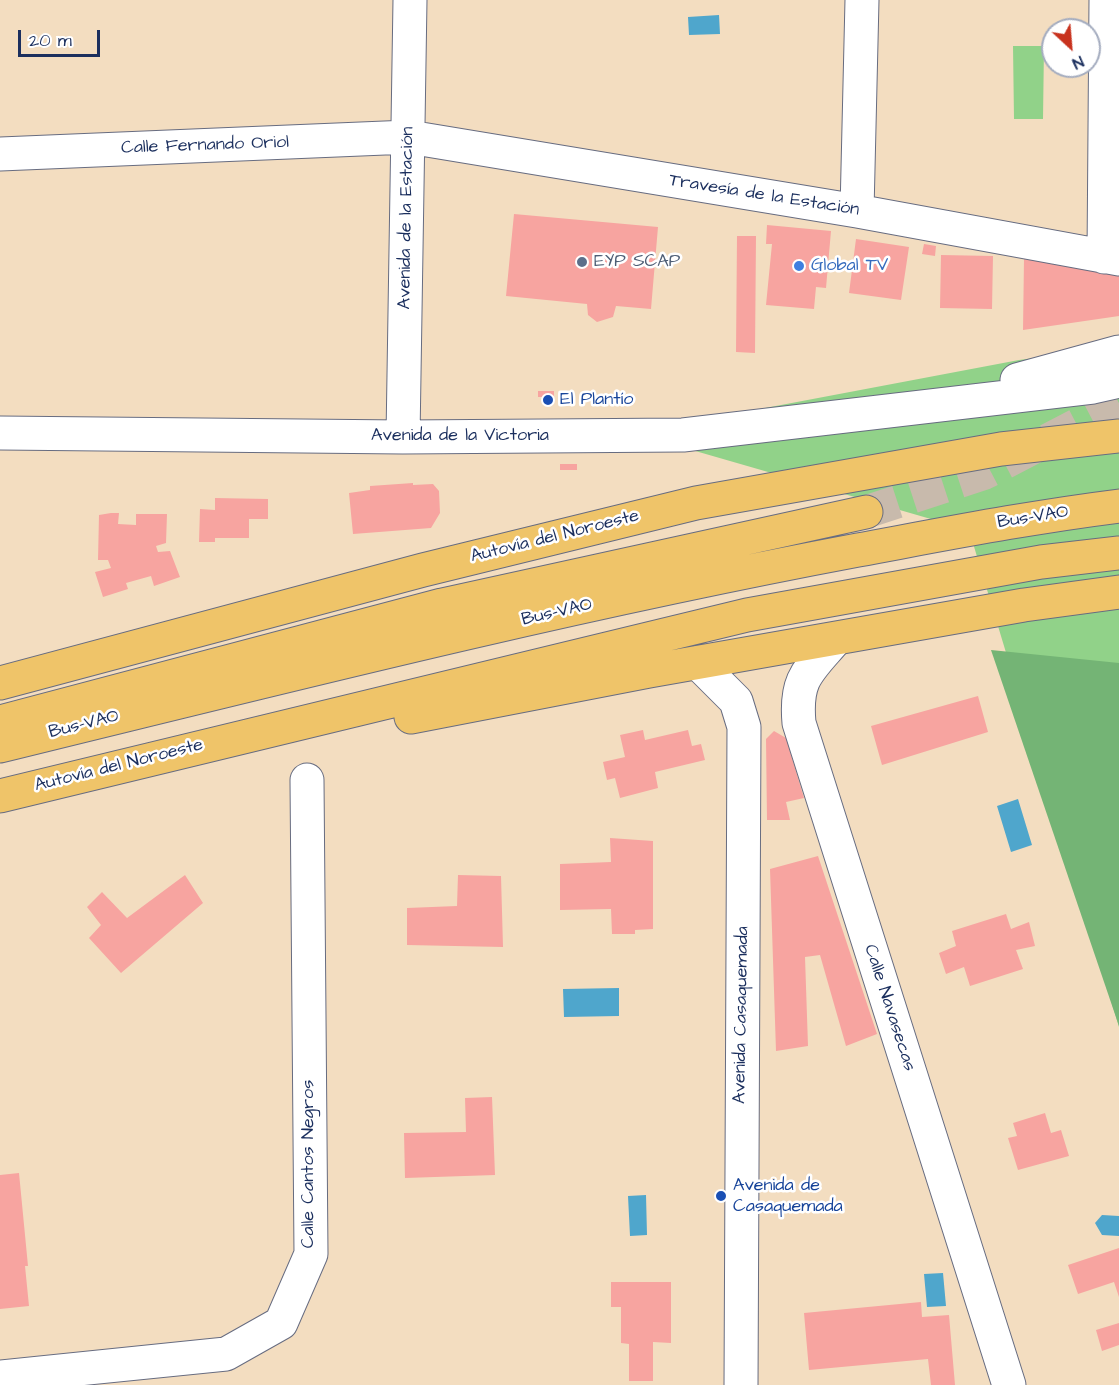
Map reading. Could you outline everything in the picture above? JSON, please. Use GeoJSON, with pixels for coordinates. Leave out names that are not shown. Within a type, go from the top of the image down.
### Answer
{"type":"FeatureCollection","features":[{"type":"Feature","properties":{"kind":"highway","name":"Autovía del Noroeste"},"geometry":{"type":"LineString","coordinates":[[0,683],[423,570],[696,503],[1001,450],[1119,436]]}},
{"type":"Feature","properties":{"kind":"highway","name":"Bus-VAO"},"geometry":{"type":"LineString","coordinates":[[0,746],[423,643],[736,573],[1042,516],[1119,506]]}},
{"type":"Feature","properties":{"kind":"highway"},"geometry":{"type":"LineString","coordinates":[[0,722],[442,604],[866,512]]}},
{"type":"Feature","properties":{"kind":"highway","name":"Autovía del Noroeste"},"geometry":{"type":"LineString","coordinates":[[0,796],[351,709],[747,615],[1041,562],[1119,553]]}},
{"type":"Feature","properties":{"kind":"highway"},"geometry":{"type":"LineString","coordinates":[[351,709],[375,724],[1024,605],[1119,592]]}},
{"type":"Feature","properties":{"kind":"street","name":"Avenida de la Estación"},"geometry":{"type":"LineString","coordinates":[[403,437],[410,0]]}},
{"type":"Feature","properties":{"kind":"street"},"geometry":{"type":"LineString","coordinates":[[857,211],[862,0]]}},
{"type":"Feature","properties":{"kind":"street"},"geometry":{"type":"LineString","coordinates":[[1106,0],[1112,258]]}},
{"type":"Feature","properties":{"kind":"street","name":"Calle Fernando Oriol"},"geometry":{"type":"LineString","coordinates":[[0,154],[409,137]]}},
{"type":"Feature","properties":{"kind":"street","name":"Travesía de la Estación"},"geometry":{"type":"LineString","coordinates":[[409,137],[857,211],[1112,258]]}},
{"type":"Feature","properties":{"kind":"street","name":"Avenida de la Victoria"},"geometry":{"type":"LineString","coordinates":[[918,408],[1119,352]]}},
{"type":"Feature","properties":{"kind":"street","name":"Avenida de la Victoria"},"geometry":{"type":"LineString","coordinates":[[0,433],[403,437],[683,435],[1093,387],[1119,381]]}},
{"type":"Feature","properties":{"kind":"street","name":"Calle Navasecas"},"geometry":{"type":"LineString","coordinates":[[835,640],[802,676],[798,709],[799,723],[1009,1385]]}},
{"type":"Feature","properties":{"kind":"street","name":"Avenida Casaquemada"},"geometry":{"type":"LineString","coordinates":[[698,663],[736,701],[744,727],[741,1385]]}},
{"type":"Feature","properties":{"kind":"street","name":"Calle Cantos Negros"},"geometry":{"type":"LineString","coordinates":[[0,1377],[226,1354],[281,1323],[311,1254],[307,780]]}},
{"type":"Feature","properties":{"kind":"green space"},"geometry":{"type":"Polygon","coordinates":[[[1013,46],[1041,46],[1043,119],[1014,119],[1013,46]]]}},
{"type":"Feature","properties":{"kind":"green space"},"geometry":{"type":"Polygon","coordinates":[[[1119,347],[1119,1027],[969,530],[633,433],[1019,360],[1119,347]]]}},
{"type":"Feature","properties":{"kind":"green space"},"geometry":{"type":"Polygon","coordinates":[[[991,650],[1119,663],[1119,1026],[991,650]]]}},
{"type":"Feature","properties":{"kind":"water"},"geometry":{"type":"Polygon","coordinates":[[[719,15],[720,34],[689,35],[688,17],[719,15]]]}},
{"type":"Feature","properties":{"kind":"water"},"geometry":{"type":"Polygon","coordinates":[[[1018,799],[1032,845],[1011,852],[997,806],[1018,799]]]}},
{"type":"Feature","properties":{"kind":"water"},"geometry":{"type":"Polygon","coordinates":[[[619,988],[619,1016],[564,1017],[563,989],[619,988]]]}},
{"type":"Feature","properties":{"kind":"water"},"geometry":{"type":"Polygon","coordinates":[[[646,1195],[647,1235],[630,1236],[628,1196],[646,1195]]]}},
{"type":"Feature","properties":{"kind":"water"},"geometry":{"type":"Polygon","coordinates":[[[1102,1215],[1119,1216],[1119,1236],[1102,1235],[1095,1223],[1102,1215]]]}},
{"type":"Feature","properties":{"kind":"water"},"geometry":{"type":"Polygon","coordinates":[[[943,1273],[946,1306],[927,1307],[924,1274],[943,1273]]]}},
{"type":"Feature","properties":{"kind":"building","name":"EYP SCAP"},"geometry":{"type":"Polygon","coordinates":[[[514,214],[658,227],[651,309],[616,306],[613,317],[597,322],[588,315],[587,304],[506,296],[514,214]]]}},
{"type":"Feature","properties":{"kind":"building","name":"Global TV"},"geometry":{"type":"Polygon","coordinates":[[[767,225],[831,231],[826,288],[816,287],[814,309],[766,305],[772,244],[766,244],[767,225]]]}},
{"type":"Feature","properties":{"kind":"building"},"geometry":{"type":"Polygon","coordinates":[[[737,236],[756,236],[755,353],[736,352],[737,236]]]}},
{"type":"Feature","properties":{"kind":"building"},"geometry":{"type":"Polygon","coordinates":[[[856,239],[909,247],[901,300],[849,293],[856,239]]]}},
{"type":"Feature","properties":{"kind":"building"},"geometry":{"type":"Polygon","coordinates":[[[924,244],[936,246],[935,256],[922,254],[924,244]]]}},
{"type":"Feature","properties":{"kind":"building"},"geometry":{"type":"Polygon","coordinates":[[[941,255],[993,256],[992,309],[940,308],[941,255]]]}},
{"type":"Feature","properties":{"kind":"building"},"geometry":{"type":"Polygon","coordinates":[[[1024,259],[1119,274],[1119,316],[1023,330],[1024,259]]]}},
{"type":"Feature","properties":{"kind":"building"},"geometry":{"type":"Polygon","coordinates":[[[538,391],[554,391],[554,397],[538,397],[538,391]]]}},
{"type":"Feature","properties":{"kind":"building"},"geometry":{"type":"Polygon","coordinates":[[[560,464],[577,464],[577,470],[560,470],[560,464]]]}},
{"type":"Feature","properties":{"kind":"building"},"geometry":{"type":"Polygon","coordinates":[[[413,483],[413,485],[433,484],[439,491],[440,513],[431,528],[353,534],[349,493],[370,490],[370,486],[413,483]]]}},
{"type":"Feature","properties":{"kind":"building"},"geometry":{"type":"Polygon","coordinates":[[[215,498],[268,499],[268,519],[249,519],[249,538],[215,538],[215,542],[199,542],[200,509],[215,510],[215,498]]]}},
{"type":"Feature","properties":{"kind":"building"},"geometry":{"type":"Polygon","coordinates":[[[119,513],[118,524],[136,525],[136,514],[167,514],[166,543],[156,546],[158,552],[170,551],[180,577],[154,586],[151,576],[126,583],[128,589],[103,597],[95,572],[111,568],[108,560],[98,560],[99,515],[119,513]]]}},
{"type":"Feature","properties":{"kind":"building"},"geometry":{"type":"Polygon","coordinates":[[[978,696],[988,732],[882,765],[871,726],[978,696]]]}},
{"type":"Feature","properties":{"kind":"building"},"geometry":{"type":"Polygon","coordinates":[[[643,730],[645,740],[688,730],[692,746],[701,744],[705,760],[655,772],[658,788],[620,798],[615,778],[607,780],[603,762],[625,757],[620,735],[643,730]]]}},
{"type":"Feature","properties":{"kind":"building"},"geometry":{"type":"Polygon","coordinates":[[[774,731],[786,738],[804,798],[786,802],[790,820],[767,820],[766,739],[774,731]]]}},
{"type":"Feature","properties":{"kind":"building"},"geometry":{"type":"Polygon","coordinates":[[[610,838],[653,841],[653,929],[635,930],[635,934],[612,934],[611,909],[560,910],[560,864],[611,862],[610,838]]]}},
{"type":"Feature","properties":{"kind":"building"},"geometry":{"type":"Polygon","coordinates":[[[818,856],[877,1034],[846,1046],[820,955],[805,957],[808,1046],[776,1051],[770,869],[818,856]]]}},
{"type":"Feature","properties":{"kind":"building"},"geometry":{"type":"Polygon","coordinates":[[[185,875],[203,903],[121,973],[89,938],[101,925],[87,907],[102,892],[127,918],[185,875]]]}},
{"type":"Feature","properties":{"kind":"building"},"geometry":{"type":"Polygon","coordinates":[[[458,875],[501,876],[503,947],[407,945],[407,908],[457,906],[458,875]]]}},
{"type":"Feature","properties":{"kind":"building"},"geometry":{"type":"Polygon","coordinates":[[[1006,914],[1011,929],[1029,922],[1035,946],[1016,950],[1023,969],[970,986],[964,967],[946,974],[939,953],[956,946],[952,931],[1006,914]]]}},
{"type":"Feature","properties":{"kind":"building"},"geometry":{"type":"Polygon","coordinates":[[[492,1097],[495,1175],[405,1178],[404,1133],[466,1132],[465,1098],[492,1097]]]}},
{"type":"Feature","properties":{"kind":"building"},"geometry":{"type":"Polygon","coordinates":[[[1045,1113],[1051,1133],[1061,1130],[1069,1156],[1018,1170],[1008,1138],[1017,1136],[1013,1123],[1045,1113]]]}},
{"type":"Feature","properties":{"kind":"building"},"geometry":{"type":"Polygon","coordinates":[[[19,1173],[28,1266],[25,1266],[29,1306],[0,1309],[0,1175],[19,1173]]]}},
{"type":"Feature","properties":{"kind":"building"},"geometry":{"type":"Polygon","coordinates":[[[1119,1248],[1119,1297],[1114,1282],[1078,1294],[1068,1265],[1119,1248]]]}},
{"type":"Feature","properties":{"kind":"building"},"geometry":{"type":"Polygon","coordinates":[[[611,1282],[671,1282],[671,1343],[653,1342],[653,1381],[629,1381],[629,1344],[621,1343],[621,1307],[611,1307],[611,1282]]]}},
{"type":"Feature","properties":{"kind":"building"},"geometry":{"type":"Polygon","coordinates":[[[921,1302],[922,1317],[949,1315],[955,1385],[931,1385],[928,1359],[809,1370],[804,1313],[921,1302]]]}},
{"type":"Feature","properties":{"kind":"building"},"geometry":{"type":"Polygon","coordinates":[[[1119,1323],[1119,1345],[1102,1351],[1096,1330],[1119,1323]]]}},
{"type":"Feature","properties":{"kind":"tunnel"},"geometry":{"type":"LineString","coordinates":[[866,512],[985,473],[1119,403]]}},
{"type":"Feature","properties":{"kind":"place","name":"EYP SCAP"},"geometry":{"type":"Point","coordinates":[582,262]}},
{"type":"Feature","properties":{"kind":"place","name":"Global TV"},"geometry":{"type":"Point","coordinates":[799,266]}},
{"type":"Feature","properties":{"kind":"place","name":"El Plantío"},"geometry":{"type":"Point","coordinates":[548,400]}},
{"type":"Feature","properties":{"kind":"place","name":"Avenida de Casaquemada"},"geometry":{"type":"Point","coordinates":[721,1196]}}]}
